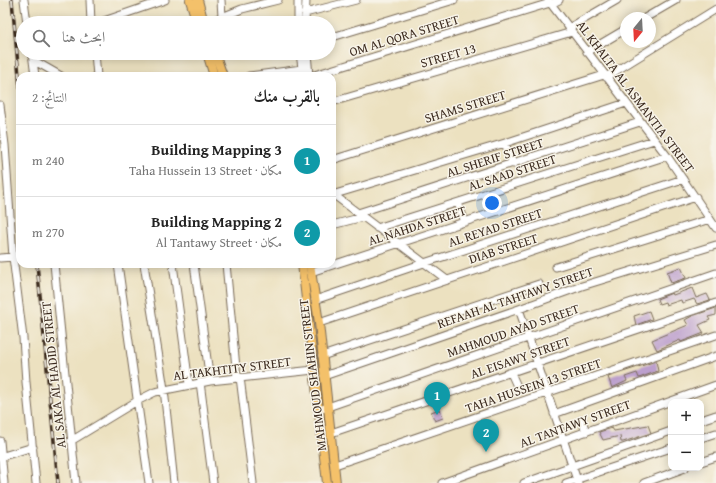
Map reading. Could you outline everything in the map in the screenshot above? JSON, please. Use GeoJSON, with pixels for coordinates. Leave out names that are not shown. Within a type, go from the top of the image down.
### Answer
{"type":"FeatureCollection","features":[{"type":"Feature","properties":{"kind":"main road"},"geometry":{"type":"LineString","coordinates":[[190,0],[196,16]]}},
{"type":"Feature","properties":{"kind":"main road"},"geometry":{"type":"LineString","coordinates":[[198,0],[204,16]]}},
{"type":"Feature","properties":{"kind":"main road"},"geometry":{"type":"LineString","coordinates":[[209,60],[213,72]]}},
{"type":"Feature","properties":{"kind":"main road"},"geometry":{"type":"LineString","coordinates":[[217,60],[222,72]]}},
{"type":"Feature","properties":{"kind":"main road","name":"MAHMOUD SHAHIN STREET"},"geometry":{"type":"LineString","coordinates":[[308,268],[316,300],[319,323],[336,483]]}},
{"type":"Feature","properties":{"kind":"main road","name":"MAHMOUD SHAHIN STREET"},"geometry":{"type":"LineString","coordinates":[[308,268],[314,370],[327,483]]}},
{"type":"Feature","properties":{"kind":"street"},"geometry":{"type":"LineString","coordinates":[[24,0],[26,16]]}},
{"type":"Feature","properties":{"kind":"street"},"geometry":{"type":"LineString","coordinates":[[90,0],[91,16]]}},
{"type":"Feature","properties":{"kind":"street"},"geometry":{"type":"LineString","coordinates":[[118,16],[165,0]]}},
{"type":"Feature","properties":{"kind":"street"},"geometry":{"type":"LineString","coordinates":[[221,0],[222,16],[242,9],[278,0]]}},
{"type":"Feature","properties":{"kind":"street"},"geometry":{"type":"LineString","coordinates":[[298,0],[298,16]]}},
{"type":"Feature","properties":{"kind":"street"},"geometry":{"type":"LineString","coordinates":[[306,0],[306,16]]}},
{"type":"Feature","properties":{"kind":"street"},"geometry":{"type":"LineString","coordinates":[[306,13],[356,0]]}},
{"type":"Feature","properties":{"kind":"street"},"geometry":{"type":"LineString","coordinates":[[336,36],[454,0]]}},
{"type":"Feature","properties":{"kind":"street","name":"OM AL QORA STREET"},"geometry":{"type":"LineString","coordinates":[[323,72],[559,0]]}},
{"type":"Feature","properties":{"kind":"street","name":"STREET 13"},"geometry":{"type":"LineString","coordinates":[[336,101],[570,30],[617,0]]}},
{"type":"Feature","properties":{"kind":"street"},"geometry":{"type":"LineString","coordinates":[[655,12],[676,0]]}},
{"type":"Feature","properties":{"kind":"street","name":"AL KHALTA AL ASMANTIA STREET"},"geometry":{"type":"LineString","coordinates":[[550,3],[667,156],[714,223]]}},
{"type":"Feature","properties":{"kind":"street","name":"SHAMS STREET"},"geometry":{"type":"LineString","coordinates":[[336,159],[605,76],[716,9]]}},
{"type":"Feature","properties":{"kind":"street"},"geometry":{"type":"LineString","coordinates":[[587,52],[620,33]]}},
{"type":"Feature","properties":{"kind":"street"},"geometry":{"type":"LineString","coordinates":[[33,60],[34,72]]}},
{"type":"Feature","properties":{"kind":"street"},"geometry":{"type":"LineString","coordinates":[[38,60],[55,72]]}},
{"type":"Feature","properties":{"kind":"street"},"geometry":{"type":"LineString","coordinates":[[96,60],[97,72]]}},
{"type":"Feature","properties":{"kind":"street"},"geometry":{"type":"LineString","coordinates":[[301,60],[303,72]]}},
{"type":"Feature","properties":{"kind":"street"},"geometry":{"type":"LineString","coordinates":[[308,60],[309,72]]}},
{"type":"Feature","properties":{"kind":"street"},"geometry":{"type":"LineString","coordinates":[[336,194],[505,143],[626,103]]}},
{"type":"Feature","properties":{"kind":"street"},"geometry":{"type":"LineString","coordinates":[[0,105],[5,145],[13,257],[23,338],[36,483]]}},
{"type":"Feature","properties":{"kind":"street","name":"AL SHERIF STREET"},"geometry":{"type":"LineString","coordinates":[[336,224],[640,122]]}},
{"type":"Feature","properties":{"kind":"street","name":"AL SAAD STREET"},"geometry":{"type":"LineString","coordinates":[[377,228],[654,140]]}},
{"type":"Feature","properties":{"kind":"street"},"geometry":{"type":"LineString","coordinates":[[505,143],[513,164]]}},
{"type":"Feature","properties":{"kind":"street","name":"AL NAHDA STREET"},"geometry":{"type":"LineString","coordinates":[[336,260],[398,244],[667,156]]}},
{"type":"Feature","properties":{"kind":"street","name":"AL REYAD STREET"},"geometry":{"type":"LineString","coordinates":[[316,300],[424,263],[683,179]]}},
{"type":"Feature","properties":{"kind":"street"},"geometry":{"type":"LineString","coordinates":[[336,197],[447,280]]}},
{"type":"Feature","properties":{"kind":"street","name":"DIAB STREET"},"geometry":{"type":"LineString","coordinates":[[319,323],[696,197]]}},
{"type":"Feature","properties":{"kind":"street"},"geometry":{"type":"LineString","coordinates":[[458,203],[465,222]]}},
{"type":"Feature","properties":{"kind":"street"},"geometry":{"type":"LineString","coordinates":[[556,267],[714,223]]}},
{"type":"Feature","properties":{"kind":"street","name":"REFAAH AL TAHTAWY STREET"},"geometry":{"type":"LineString","coordinates":[[324,376],[614,276],[716,245]]}},
{"type":"Feature","properties":{"kind":"street"},"geometry":{"type":"LineString","coordinates":[[0,258],[13,257]]}},
{"type":"Feature","properties":{"kind":"street","name":"AL SAKA AL HADID STREET"},"geometry":{"type":"LineString","coordinates":[[54,268],[76,483]]}},
{"type":"Feature","properties":{"kind":"street"},"geometry":{"type":"LineString","coordinates":[[119,268],[149,483]]}},
{"type":"Feature","properties":{"kind":"street"},"geometry":{"type":"LineString","coordinates":[[145,268],[164,389],[174,483]]}},
{"type":"Feature","properties":{"kind":"street"},"geometry":{"type":"LineString","coordinates":[[174,268],[189,384]]}},
{"type":"Feature","properties":{"kind":"street"},"geometry":{"type":"LineString","coordinates":[[195,268],[210,381]]}},
{"type":"Feature","properties":{"kind":"street"},"geometry":{"type":"LineString","coordinates":[[226,268],[238,378],[253,483]]}},
{"type":"Feature","properties":{"kind":"street","name":"MAHMOUD AYAD STREET"},"geometry":{"type":"LineString","coordinates":[[319,410],[716,273]]}},
{"type":"Feature","properties":{"kind":"street"},"geometry":{"type":"LineString","coordinates":[[322,356],[539,284]]}},
{"type":"Feature","properties":{"kind":"street","name":"AL EISAWY STREET"},"geometry":{"type":"LineString","coordinates":[[331,433],[716,303]]}},
{"type":"Feature","properties":{"kind":"street"},"geometry":{"type":"LineString","coordinates":[[519,309],[577,481]]}},
{"type":"Feature","properties":{"kind":"street","name":"TAHA HUSSEIN 13 STREET"},"geometry":{"type":"LineString","coordinates":[[335,465],[716,335]]}},
{"type":"Feature","properties":{"kind":"street"},"geometry":{"type":"LineString","coordinates":[[554,414],[716,356]]}},
{"type":"Feature","properties":{"kind":"street","name":"AL TAKHTITY STREET"},"geometry":{"type":"LineString","coordinates":[[71,441],[137,401],[164,389],[200,382],[314,370]]}},
{"type":"Feature","properties":{"kind":"street"},"geometry":{"type":"LineString","coordinates":[[511,373],[516,384]]}},
{"type":"Feature","properties":{"kind":"street"},"geometry":{"type":"LineString","coordinates":[[200,382],[213,483]]}},
{"type":"Feature","properties":{"kind":"street","name":"AL TANTAWY STREET"},"geometry":{"type":"LineString","coordinates":[[442,483],[716,385]]}},
{"type":"Feature","properties":{"kind":"street"},"geometry":{"type":"LineString","coordinates":[[704,419],[716,415]]}},
{"type":"Feature","properties":{"kind":"street"},"geometry":{"type":"LineString","coordinates":[[582,420],[586,432]]}},
{"type":"Feature","properties":{"kind":"street"},"geometry":{"type":"LineString","coordinates":[[524,483],[668,432]]}},
{"type":"Feature","properties":{"kind":"street"},"geometry":{"type":"LineString","coordinates":[[704,437],[716,433]]}},
{"type":"Feature","properties":{"kind":"street"},"geometry":{"type":"LineString","coordinates":[[0,441],[4,483]]}},
{"type":"Feature","properties":{"kind":"street"},"geometry":{"type":"LineString","coordinates":[[1,457],[33,447]]}},
{"type":"Feature","properties":{"kind":"street"},"geometry":{"type":"LineString","coordinates":[[566,483],[577,481],[668,449]]}},
{"type":"Feature","properties":{"kind":"street"},"geometry":{"type":"LineString","coordinates":[[704,461],[716,457]]}},
{"type":"Feature","properties":{"kind":"street"},"geometry":{"type":"LineString","coordinates":[[644,483],[676,471]]}},
{"type":"Feature","properties":{"kind":"building"},"geometry":{"type":"Polygon","coordinates":[[[681,267],[686,278],[671,283],[667,272],[681,267]]]}},
{"type":"Feature","properties":{"kind":"building"},"geometry":{"type":"Polygon","coordinates":[[[692,288],[696,298],[707,294],[710,300],[697,304],[694,299],[682,303],[681,300],[666,305],[665,302],[659,304],[657,299],[672,293],[673,295],[692,288]]]}},
{"type":"Feature","properties":{"kind":"building"},"geometry":{"type":"Polygon","coordinates":[[[716,308],[716,315],[708,317],[710,320],[699,325],[704,333],[681,342],[680,340],[657,350],[652,340],[688,325],[685,320],[692,316],[716,308]]]}},
{"type":"Feature","properties":{"kind":"building"},"geometry":{"type":"Polygon","coordinates":[[[649,311],[652,319],[636,325],[634,316],[649,311]]]}},
{"type":"Feature","properties":{"kind":"building"},"geometry":{"type":"Polygon","coordinates":[[[656,361],[658,371],[639,378],[637,373],[625,377],[627,381],[612,388],[608,377],[656,361]]]}},
{"type":"Feature","properties":{"kind":"building"},"geometry":{"type":"Polygon","coordinates":[[[440,409],[443,418],[435,421],[431,412],[440,409]]]}},
{"type":"Feature","properties":{"kind":"building"},"geometry":{"type":"Polygon","coordinates":[[[648,425],[651,433],[623,442],[621,442],[620,436],[603,440],[599,432],[612,428],[614,431],[648,425]]]}},
{"type":"Feature","properties":{"kind":"railway"},"geometry":{"type":"LineString","coordinates":[[12,0],[16,44]]}},
{"type":"Feature","properties":{"kind":"railway"},"geometry":{"type":"LineString","coordinates":[[18,60],[19,72]]}},
{"type":"Feature","properties":{"kind":"railway"},"geometry":{"type":"LineString","coordinates":[[37,268],[58,483]]}},
{"type":"Feature","properties":{"kind":"place","name":"Building Mapping 3"},"geometry":{"type":"Point","coordinates":[437,415]}},
{"type":"Feature","properties":{"kind":"place","name":"Building Mapping 2"},"geometry":{"type":"Point","coordinates":[486,452]}}]}
